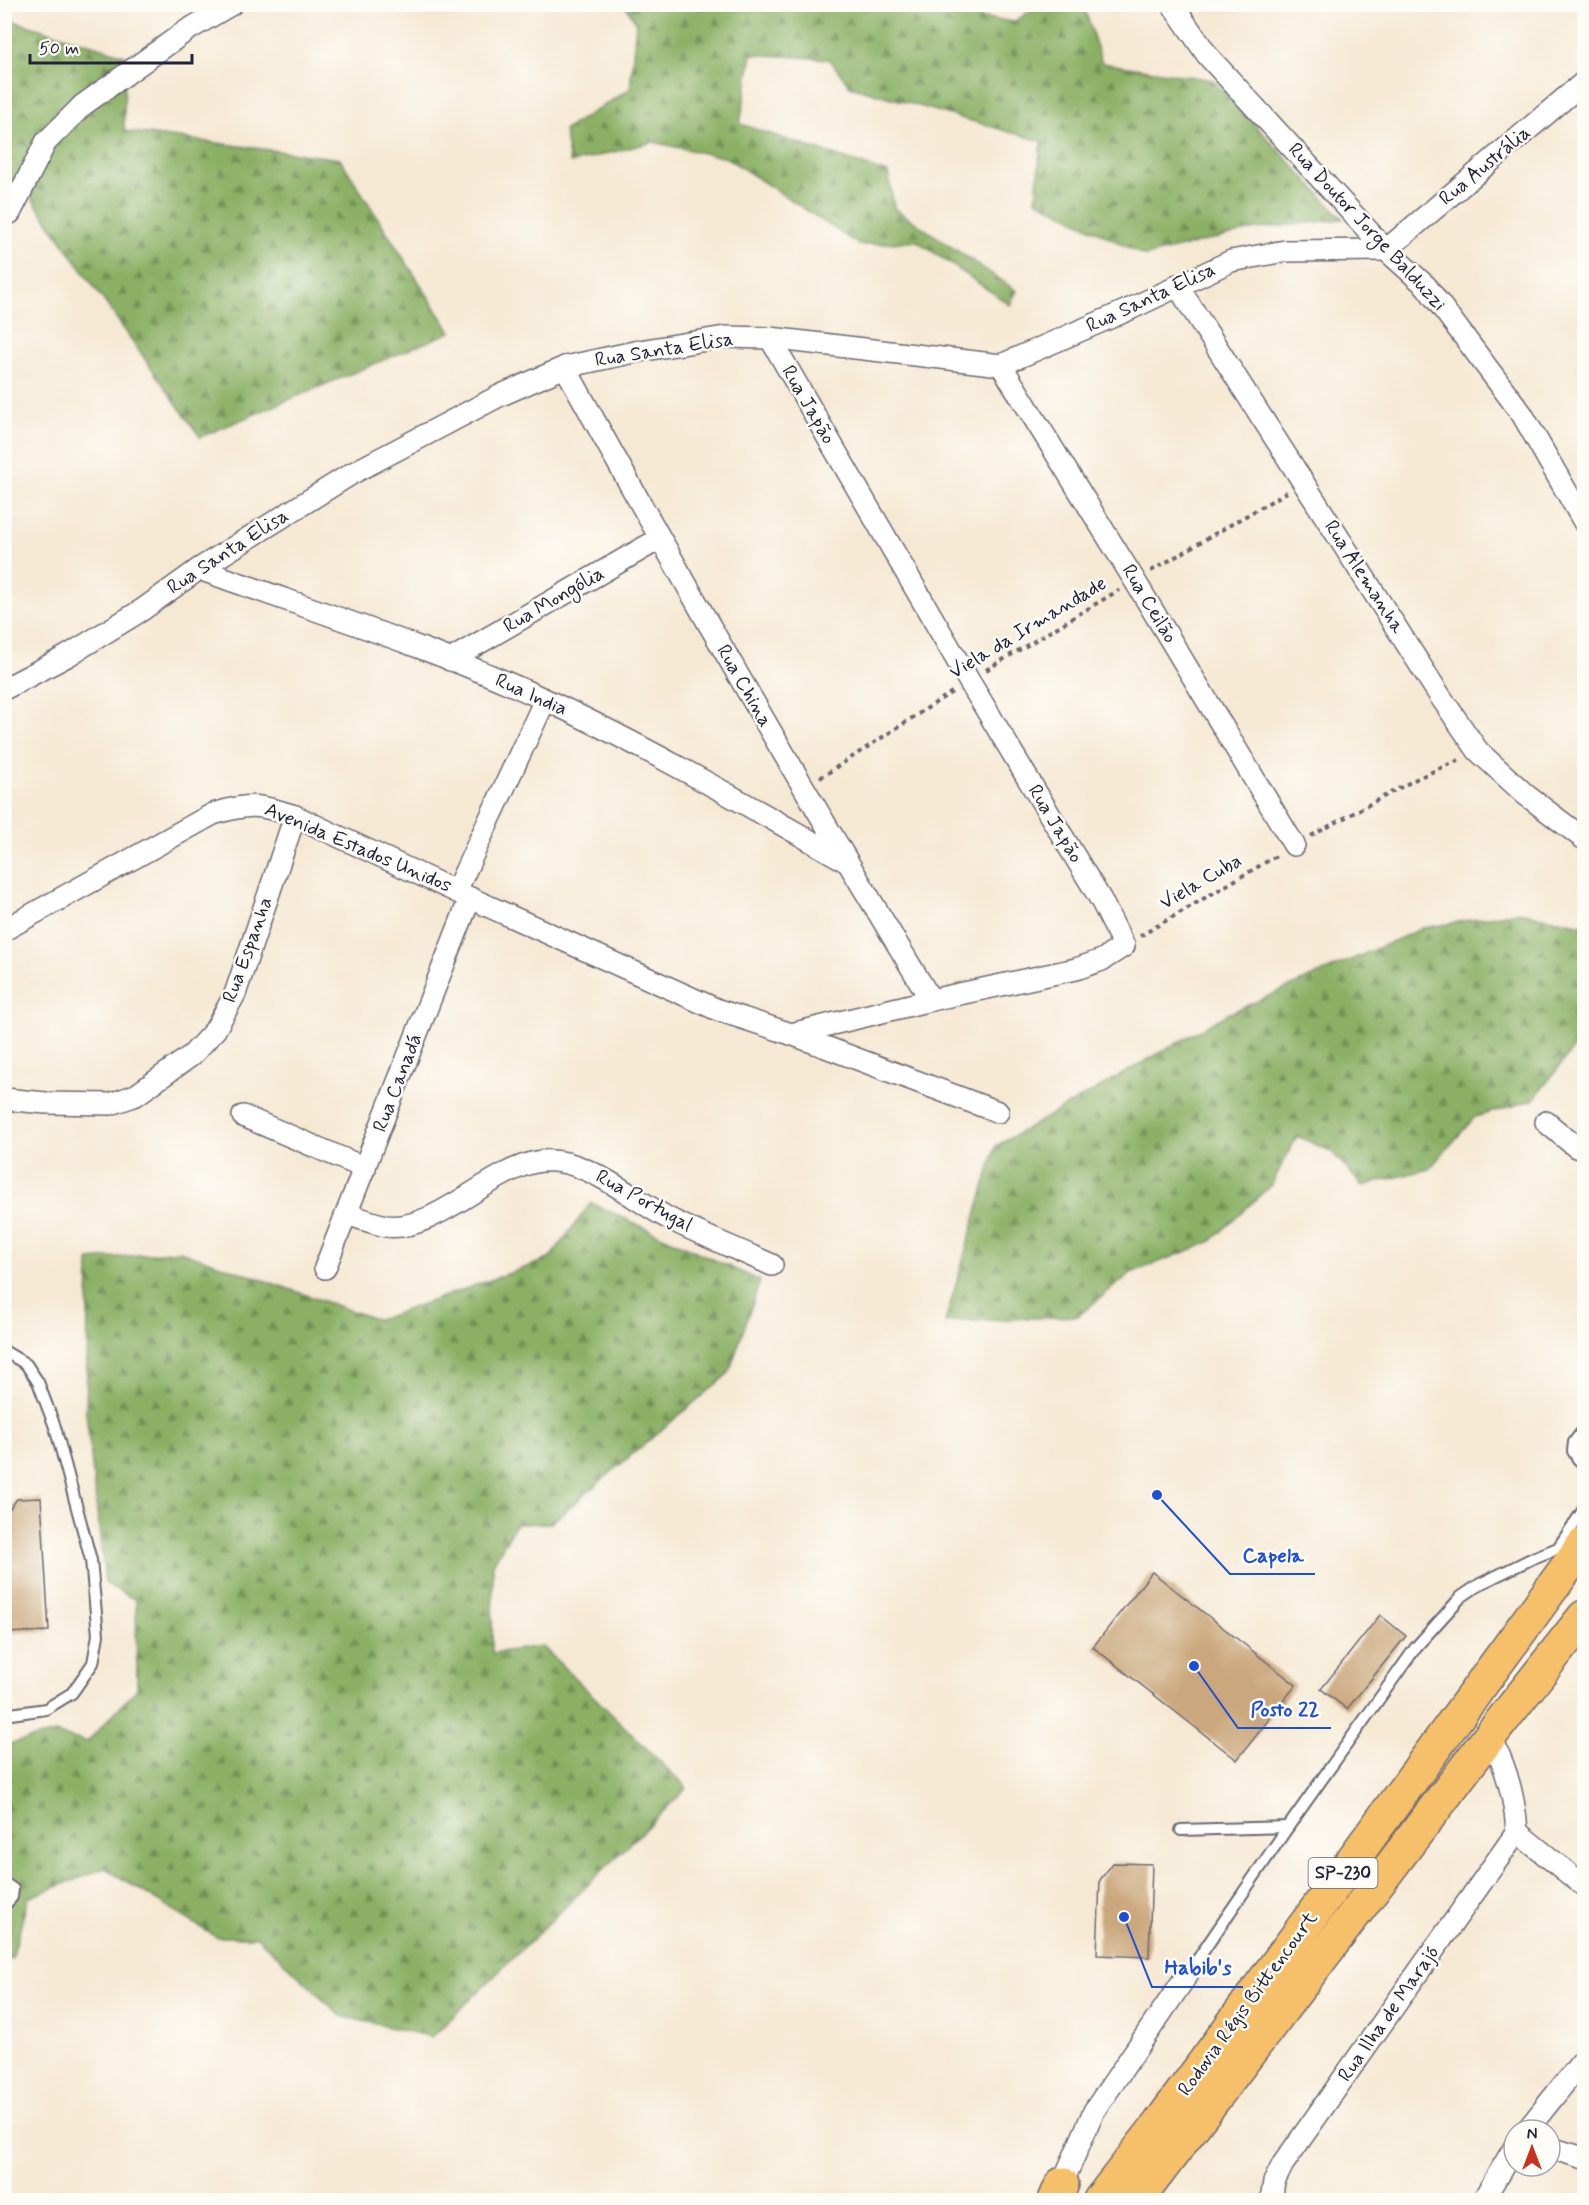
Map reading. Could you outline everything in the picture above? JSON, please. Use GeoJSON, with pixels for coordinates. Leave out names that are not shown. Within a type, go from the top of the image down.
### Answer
{"type":"FeatureCollection","features":[{"type":"Feature","properties":{"kind":"highway","name":"Rodovia Régis Bittencourt"},"geometry":{"type":"LineString","coordinates":[[1100,2200],[1161,2123],[1571,1546]]}},
{"type":"Feature","properties":{"kind":"highway","name":"Rodovia Régis Bittencourt"},"geometry":{"type":"LineString","coordinates":[[1137,2200],[1490,1736],[1584,1617]]}},
{"type":"Feature","properties":{"kind":"street"},"geometry":{"type":"LineString","coordinates":[[10,213],[46,142],[83,105],[186,31],[232,4]]}},
{"type":"Feature","properties":{"kind":"street","name":"Rua Doutor Jorge Balduzzi"},"geometry":{"type":"LineString","coordinates":[[1172,4],[1208,56],[1386,250],[1426,286],[1522,414],[1584,522]]}},
{"type":"Feature","properties":{"kind":"street","name":"Rua Austrália"},"geometry":{"type":"LineString","coordinates":[[1386,250],[1584,82]]}},
{"type":"Feature","properties":{"kind":"street","name":"Rua Santa Elisa"},"geometry":{"type":"LineString","coordinates":[[4,689],[67,656],[142,610],[199,569],[351,474],[499,396],[565,368],[681,343],[725,337],[770,338],[1001,365],[1130,309],[1231,261],[1285,251],[1386,250]]}},
{"type":"Feature","properties":{"kind":"street","name":"Rua Alemanha"},"geometry":{"type":"LineString","coordinates":[[1177,285],[1440,696],[1478,751],[1526,795],[1584,839]]}},
{"type":"Feature","properties":{"kind":"street","name":"Rua Japão"},"geometry":{"type":"LineString","coordinates":[[770,338],[969,681],[1101,900],[1124,946]]}},
{"type":"Feature","properties":{"kind":"street","name":"Rua Ceilão"},"geometry":{"type":"LineString","coordinates":[[1001,365],[1135,581],[1294,845]]}},
{"type":"Feature","properties":{"kind":"street","name":"Rua China"},"geometry":{"type":"LineString","coordinates":[[565,368],[659,539],[846,861],[931,1000]]}},
{"type":"Feature","properties":{"kind":"street","name":"Rua Mongólia"},"geometry":{"type":"LineString","coordinates":[[450,660],[659,539]]}},
{"type":"Feature","properties":{"kind":"street","name":"Rua India"},"geometry":{"type":"LineString","coordinates":[[199,569],[450,660],[545,700],[661,758],[846,861]]}},
{"type":"Feature","properties":{"kind":"street","name":"Rua Canadá"},"geometry":{"type":"LineString","coordinates":[[326,1268],[463,895],[545,700]]}},
{"type":"Feature","properties":{"kind":"street","name":"Avenida Estados Unidos"},"geometry":{"type":"LineString","coordinates":[[4,930],[213,814],[239,806],[266,806],[295,816],[718,1010],[791,1034]]}},
{"type":"Feature","properties":{"kind":"street","name":"Rua Espanha"},"geometry":{"type":"LineString","coordinates":[[4,1099],[79,1105],[111,1104],[136,1095],[192,1055],[215,1030],[235,994],[295,816]]}},
{"type":"Feature","properties":{"kind":"street"},"geometry":{"type":"LineString","coordinates":[[791,1034],[931,1000],[1076,969],[1102,960],[1124,946]]}},
{"type":"Feature","properties":{"kind":"street"},"geometry":{"type":"LineString","coordinates":[[791,1034],[998,1112]]}},
{"type":"Feature","properties":{"kind":"street"},"geometry":{"type":"LineString","coordinates":[[243,1116],[364,1168]]}},
{"type":"Feature","properties":{"kind":"street"},"geometry":{"type":"LineString","coordinates":[[1546,1122],[1584,1150]]}},
{"type":"Feature","properties":{"kind":"street","name":"Rua Portugal"},"geometry":{"type":"LineString","coordinates":[[347,1214],[387,1226],[410,1224],[430,1216],[509,1172],[536,1162],[559,1162],[586,1170],[608,1180],[635,1199],[669,1218],[772,1265]]}},
{"type":"Feature","properties":{"kind":"street"},"geometry":{"type":"LineString","coordinates":[[1490,1736],[1499,1753],[1509,1782],[1516,1810],[1517,1832],[1584,1886]]}},
{"type":"Feature","properties":{"kind":"street","name":"Rua Ilha de Marajó"},"geometry":{"type":"LineString","coordinates":[[1271,2200],[1274,2181],[1283,2164],[1517,1832]]}},
{"type":"Feature","properties":{"kind":"street"},"geometry":{"type":"LineString","coordinates":[[1054,2195],[1094,2111],[1187,1975]]}},
{"type":"Feature","properties":{"kind":"street"},"geometry":{"type":"LineString","coordinates":[[1537,2118],[1584,2059]]}},
{"type":"Feature","properties":{"kind":"street"},"geometry":{"type":"LineString","coordinates":[[1562,2152],[1584,2158]]}},
{"type":"Feature","properties":{"kind":"street"},"geometry":{"type":"LineString","coordinates":[[1483,2200],[1502,2168]]}},
{"type":"Feature","properties":{"kind":"lane"},"geometry":{"type":"LineString","coordinates":[[4,1351],[26,1364],[38,1382],[56,1427],[91,1560],[98,1635],[93,1663],[72,1693],[45,1710],[4,1715]]}},
{"type":"Feature","properties":{"kind":"lane"},"geometry":{"type":"LineString","coordinates":[[1584,1429],[1574,1442],[1573,1451],[1584,1465]]}},
{"type":"Feature","properties":{"kind":"lane"},"geometry":{"type":"LineString","coordinates":[[1571,1546],[1584,1509]]}},
{"type":"Feature","properties":{"kind":"lane"},"geometry":{"type":"LineString","coordinates":[[1187,1975],[1288,1827],[1416,1647],[1461,1597],[1480,1584],[1512,1568],[1571,1546],[1584,1538]]}},
{"type":"Feature","properties":{"kind":"lane"},"geometry":{"type":"LineString","coordinates":[[1181,1830],[1288,1827]]}},
{"type":"Feature","properties":{"kind":"lane"},"geometry":{"type":"LineString","coordinates":[[4,1883],[13,1889],[12,1897],[4,1906]]}},
{"type":"Feature","properties":{"kind":"path","name":"Viela da Irmandade"},"geometry":{"type":"LineString","coordinates":[[804,788],[969,681],[1303,482]]}},
{"type":"Feature","properties":{"kind":"path","name":"Viela Cuba"},"geometry":{"type":"LineString","coordinates":[[1124,946],[1294,845],[1418,778],[1478,751]]}},
{"type":"Feature","properties":{"kind":"green space"},"geometry":{"type":"Polygon","coordinates":[[[625,5],[944,5],[958,14],[1014,22],[1038,5],[1059,5],[1085,10],[1102,63],[1213,80],[1343,219],[1256,229],[1145,256],[1036,200],[1041,141],[850,86],[829,59],[752,54],[740,124],[888,173],[894,208],[1017,291],[1010,305],[917,241],[859,245],[727,158],[653,142],[570,163],[564,130],[630,89],[636,22],[625,5]]]}},
{"type":"Feature","properties":{"kind":"green space"},"geometry":{"type":"Polygon","coordinates":[[[4,18],[125,55],[124,131],[340,159],[451,332],[200,437],[28,193],[5,186],[4,18]]]}},
{"type":"Feature","properties":{"kind":"green space"},"geometry":{"type":"Polygon","coordinates":[[[1518,912],[1584,925],[1584,1035],[1533,1100],[1475,1117],[1429,1169],[1362,1186],[1332,1152],[1297,1136],[1272,1184],[1210,1242],[1131,1273],[1078,1316],[945,1322],[996,1146],[1228,1014],[1423,928],[1518,912]]]}},
{"type":"Feature","properties":{"kind":"green space"},"geometry":{"type":"Polygon","coordinates":[[[591,1203],[760,1281],[729,1373],[551,1523],[516,1524],[493,1564],[492,1653],[542,1646],[687,1788],[432,2037],[341,2016],[257,1937],[216,1937],[105,1868],[28,1898],[12,1959],[5,1960],[4,1745],[55,1733],[87,1742],[137,1689],[136,1600],[105,1583],[86,1412],[89,1260],[180,1251],[378,1320],[549,1259],[591,1203]]]}},
{"type":"Feature","properties":{"kind":"building"},"geometry":{"type":"Polygon","coordinates":[[[41,1498],[49,1631],[4,1633],[4,1516],[17,1499],[41,1498]]]}},
{"type":"Feature","properties":{"kind":"building"},"geometry":{"type":"Polygon","coordinates":[[[1152,1572],[1296,1685],[1237,1760],[1093,1647],[1152,1572]]]}},
{"type":"Feature","properties":{"kind":"building"},"geometry":{"type":"Polygon","coordinates":[[[1380,1615],[1406,1636],[1347,1709],[1321,1689],[1380,1615]]]}},
{"type":"Feature","properties":{"kind":"building"},"geometry":{"type":"Polygon","coordinates":[[[1113,1863],[1152,1864],[1149,1957],[1097,1955],[1100,1880],[1113,1863]]]}},
{"type":"Feature","properties":{"kind":"place","name":"Capela"},"geometry":{"type":"Point","coordinates":[1157,1495]}},
{"type":"Feature","properties":{"kind":"place","name":"Posto 22"},"geometry":{"type":"Point","coordinates":[1194,1666]}},
{"type":"Feature","properties":{"kind":"place","name":"Habib's"},"geometry":{"type":"Point","coordinates":[1124,1917]}}]}
